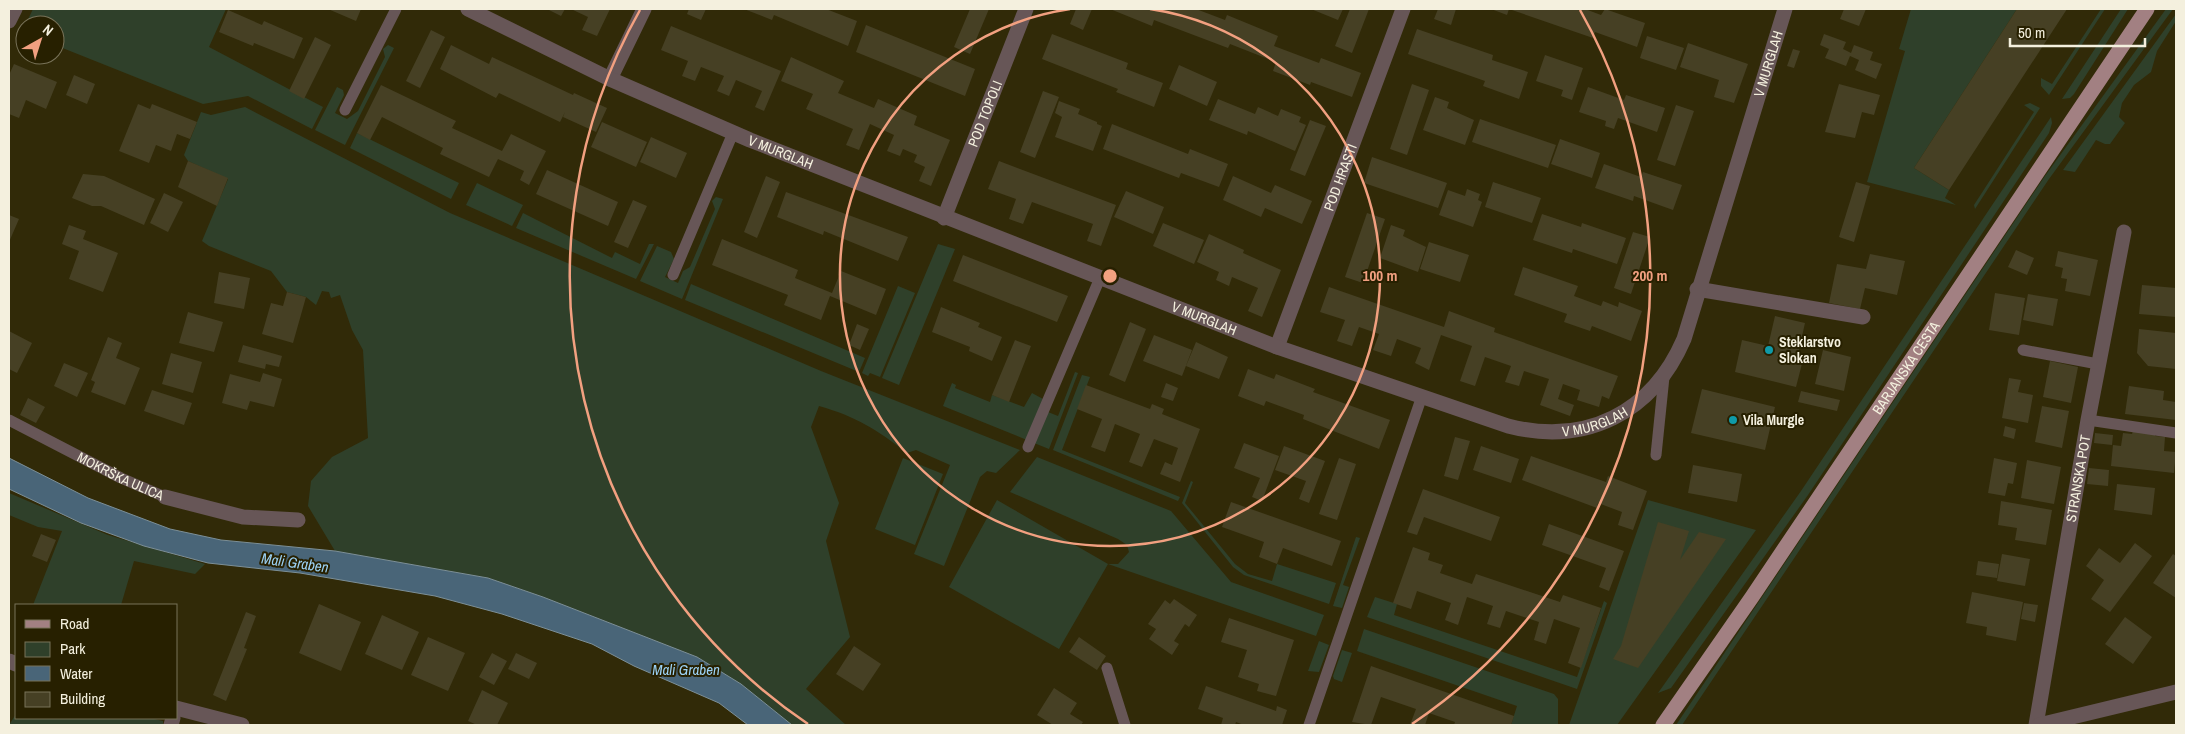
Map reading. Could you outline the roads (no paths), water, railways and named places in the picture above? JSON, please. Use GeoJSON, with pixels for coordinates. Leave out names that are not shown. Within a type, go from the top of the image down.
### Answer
{"type":"FeatureCollection","features":[{"type":"Feature","properties":{"kind":"main road","name":"BARJANSKA CESTA"},"geometry":{"type":"LineString","coordinates":[[1663,725],[1768,573],[2147,9]]}},
{"type":"Feature","properties":{"kind":"street"},"geometry":{"type":"LineString","coordinates":[[9,21],[15,9]]}},
{"type":"Feature","properties":{"kind":"street","name":"V MURGLAH"},"geometry":{"type":"LineString","coordinates":[[468,9],[610,79],[732,133],[944,218],[1277,346],[1508,426],[1528,431],[1556,433],[1584,429],[1609,421],[1630,409],[1664,377],[1684,338],[1697,289],[1785,9]]}},
{"type":"Feature","properties":{"kind":"street"},"geometry":{"type":"LineString","coordinates":[[610,79],[644,9]]}},
{"type":"Feature","properties":{"kind":"street","name":"POD TOPOLI"},"geometry":{"type":"LineString","coordinates":[[944,218],[1026,9]]}},
{"type":"Feature","properties":{"kind":"street","name":"POD HRASTI"},"geometry":{"type":"LineString","coordinates":[[1277,346],[1403,9]]}},
{"type":"Feature","properties":{"kind":"street","name":"STRANSKA POT"},"geometry":{"type":"LineString","coordinates":[[2038,725],[2088,420],[2124,232]]}},
{"type":"Feature","properties":{"kind":"street"},"geometry":{"type":"LineString","coordinates":[[1697,289],[1863,317]]}},
{"type":"Feature","properties":{"kind":"street","name":"MOKRŠKA ULICA"},"geometry":{"type":"LineString","coordinates":[[165,497],[243,517],[298,520]]}},
{"type":"Feature","properties":{"kind":"street"},"geometry":{"type":"LineString","coordinates":[[2038,725],[2176,692]]}},
{"type":"Feature","properties":{"kind":"street"},"geometry":{"type":"LineString","coordinates":[[178,709],[242,725]]}},
{"type":"Feature","properties":{"kind":"lane"},"geometry":{"type":"LineString","coordinates":[[345,110],[396,9]]}},
{"type":"Feature","properties":{"kind":"lane"},"geometry":{"type":"LineString","coordinates":[[673,276],[732,133]]}},
{"type":"Feature","properties":{"kind":"lane"},"geometry":{"type":"LineString","coordinates":[[1028,447],[1100,278]]}},
{"type":"Feature","properties":{"kind":"lane"},"geometry":{"type":"LineString","coordinates":[[2024,350],[2098,364]]}},
{"type":"Feature","properties":{"kind":"lane"},"geometry":{"type":"LineString","coordinates":[[1656,455],[1664,377]]}},
{"type":"Feature","properties":{"kind":"lane"},"geometry":{"type":"LineString","coordinates":[[1309,725],[1422,396]]}},
{"type":"Feature","properties":{"kind":"lane","name":"MOKRŠKA ULICA"},"geometry":{"type":"LineString","coordinates":[[9,420],[121,478],[165,497]]}},
{"type":"Feature","properties":{"kind":"lane"},"geometry":{"type":"LineString","coordinates":[[2088,420],[2176,433]]}},
{"type":"Feature","properties":{"kind":"lane"},"geometry":{"type":"LineString","coordinates":[[1107,668],[1125,725]]}},
{"type":"Feature","properties":{"kind":"water","name":"Mali Graben"},"geometry":{"type":"Polygon","coordinates":[[[9,458],[88,498],[170,529],[221,540],[335,551],[488,578],[543,597],[697,657],[741,684],[792,725],[748,725],[719,703],[634,666],[592,644],[502,614],[435,596],[300,573],[208,563],[144,546],[81,523],[9,489],[9,458]]]}},
{"type":"Feature","properties":{"kind":"place","name":"Steklarstvo Slokan"},"geometry":{"type":"Point","coordinates":[1769,350]}},
{"type":"Feature","properties":{"kind":"place","name":"Vila Murgle"},"geometry":{"type":"Point","coordinates":[1733,420]}}]}
